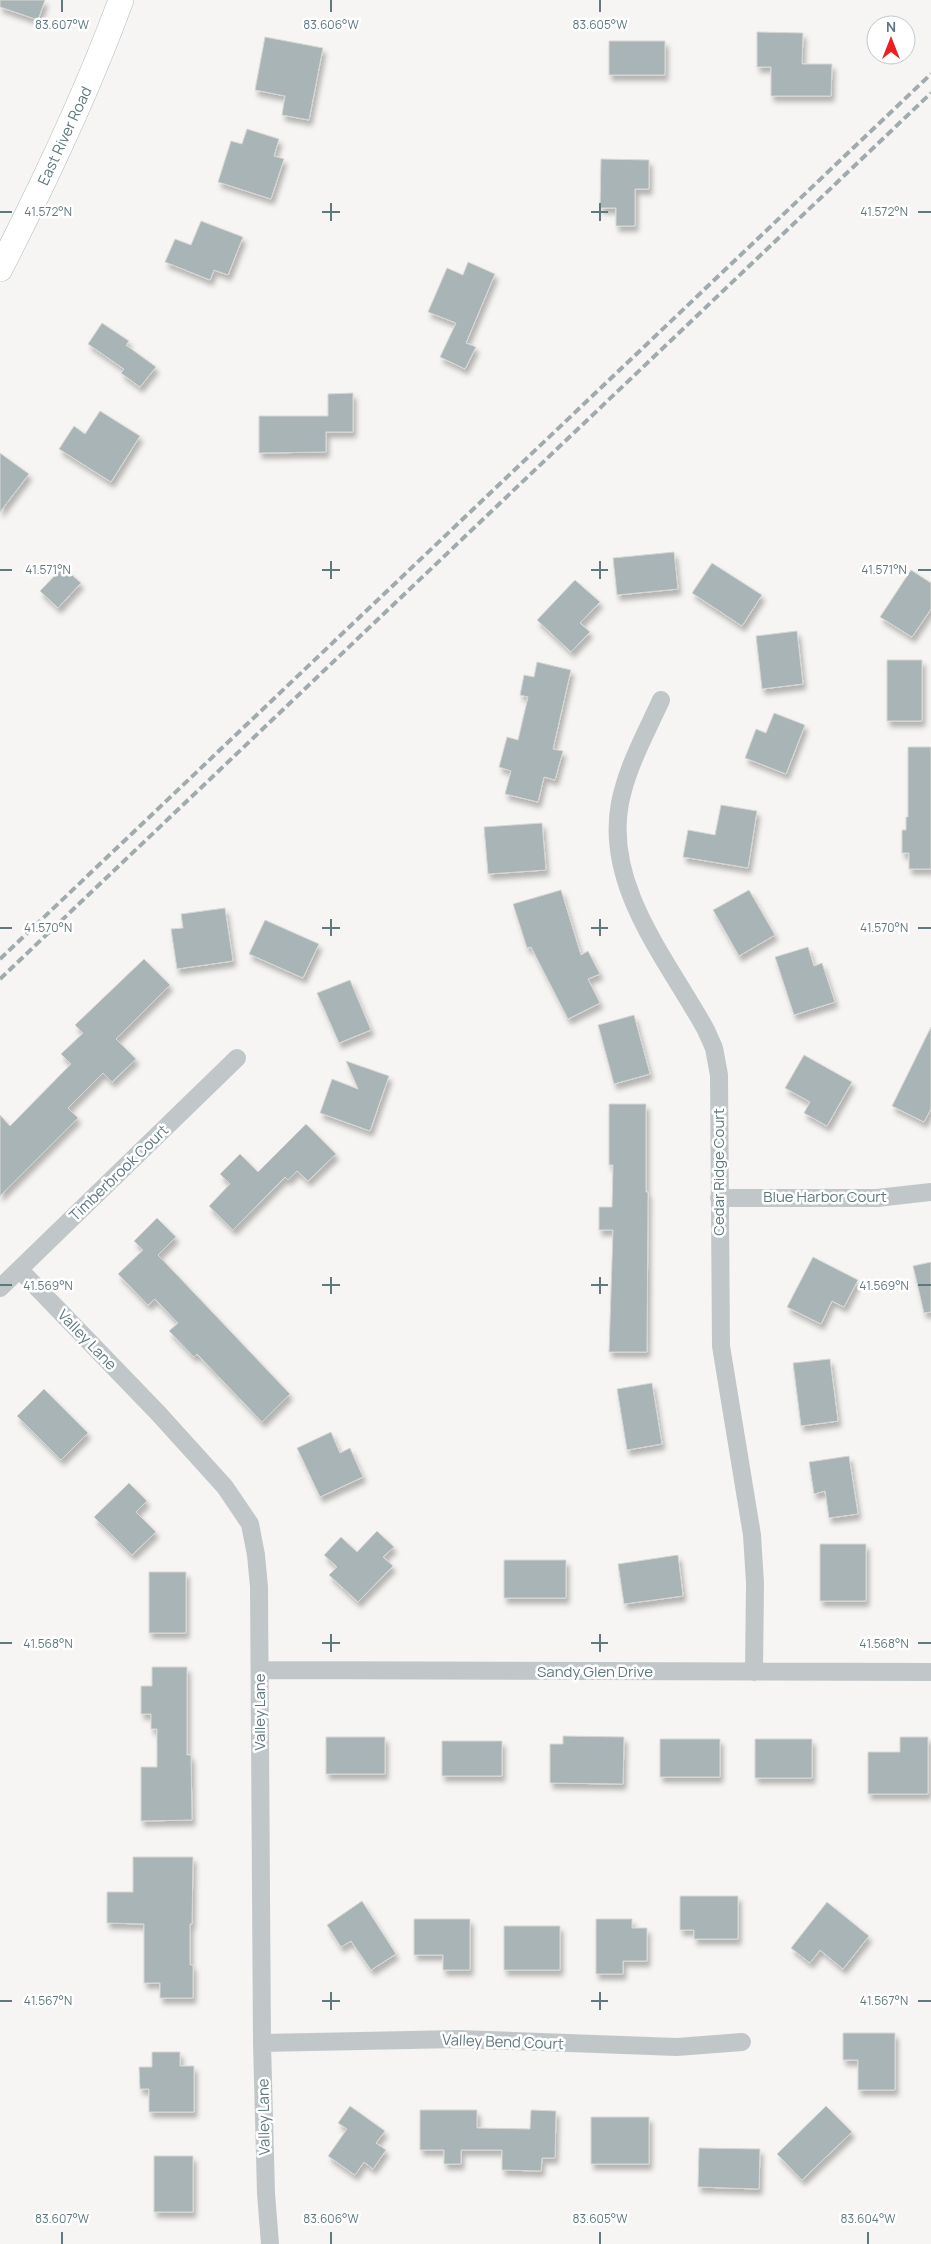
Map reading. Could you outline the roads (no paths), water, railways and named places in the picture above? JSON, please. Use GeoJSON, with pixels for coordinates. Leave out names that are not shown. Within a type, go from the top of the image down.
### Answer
{"type":"FeatureCollection","features":[{"type":"Feature","properties":{"kind":"main road","name":"East River Road"},"geometry":{"type":"LineString","coordinates":[[0,269],[61,148],[100,59],[121,0]]}},
{"type":"Feature","properties":{"kind":"street","name":"Cedar Ridge Court"},"geometry":{"type":"LineString","coordinates":[[661,700],[625,785],[620,804],[619,851],[630,892],[644,923],[699,1017],[714,1048],[719,1075],[721,1346],[752,1535],[756,1583],[754,1672]]}},
{"type":"Feature","properties":{"kind":"street","name":"Timberbrook Court"},"geometry":{"type":"LineString","coordinates":[[0,1288],[237,1058]]}},
{"type":"Feature","properties":{"kind":"street","name":"Blue Harbor Court"},"geometry":{"type":"LineString","coordinates":[[719,1198],[878,1198],[931,1192]]}},
{"type":"Feature","properties":{"kind":"street","name":"Valley Lane"},"geometry":{"type":"LineString","coordinates":[[20,1270],[158,1413],[225,1487],[245,1513],[250,1524],[256,1555],[260,1670],[262,2043],[266,2193],[270,2244]]}},
{"type":"Feature","properties":{"kind":"street","name":"Sandy Glen Drive"},"geometry":{"type":"LineString","coordinates":[[260,1670],[931,1672]]}},
{"type":"Feature","properties":{"kind":"street","name":"Valley Bend Court"},"geometry":{"type":"LineString","coordinates":[[262,2043],[459,2039],[676,2047],[742,2042]]}},
{"type":"Feature","properties":{"kind":"railway"},"geometry":{"type":"LineString","coordinates":[[0,959],[931,74]]}},
{"type":"Feature","properties":{"kind":"railway"},"geometry":{"type":"LineString","coordinates":[[0,979],[931,93]]}}]}
